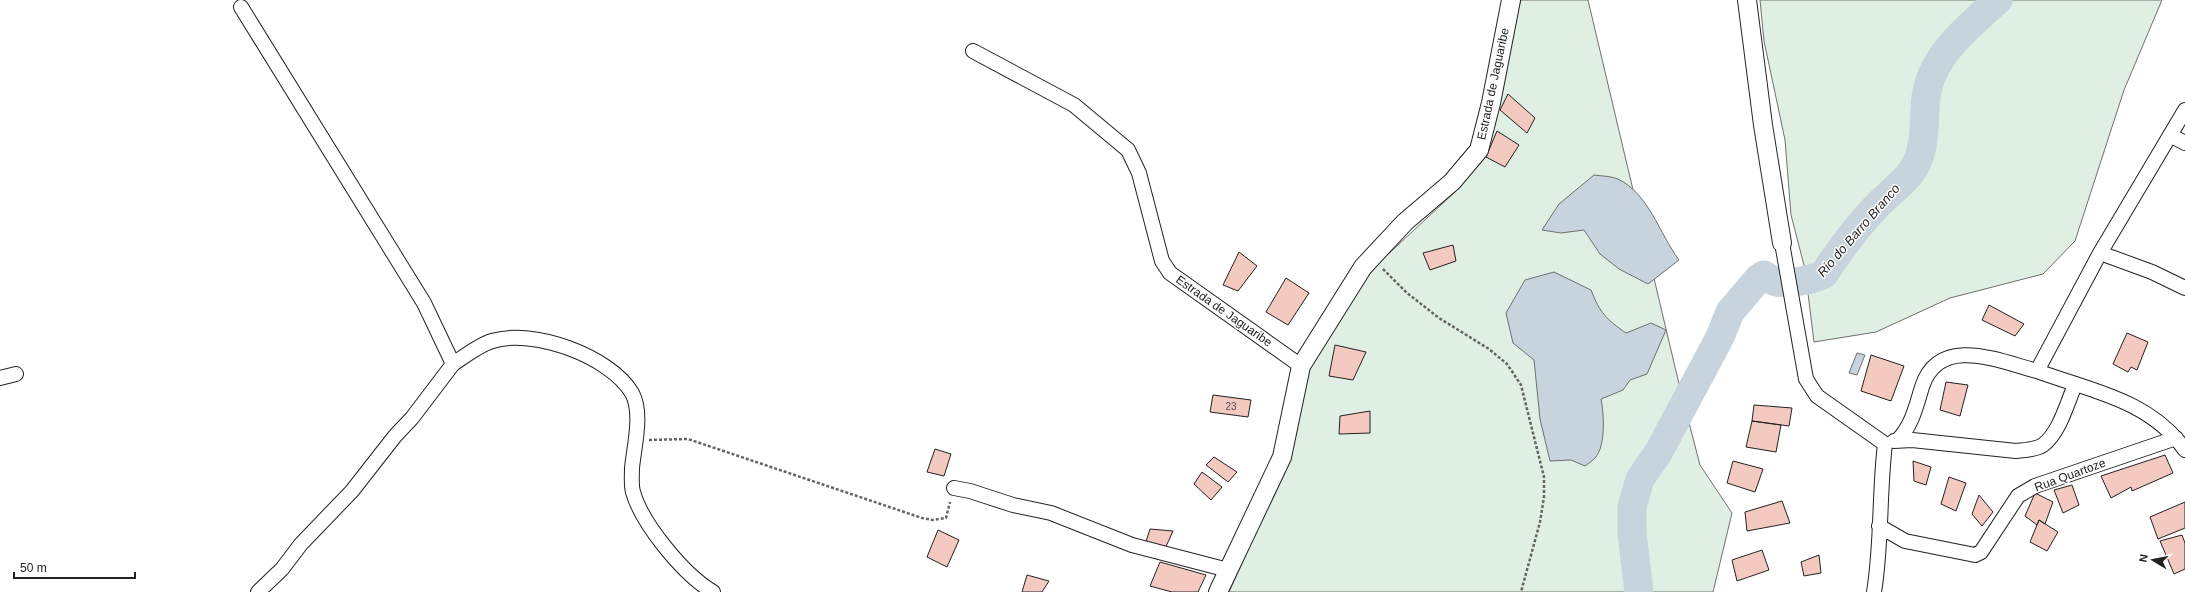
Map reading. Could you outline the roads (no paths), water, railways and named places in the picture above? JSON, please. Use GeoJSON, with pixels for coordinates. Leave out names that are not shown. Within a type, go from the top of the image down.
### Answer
{"type":"FeatureCollection","features":[{"type":"Feature","properties":{"kind":"street","name":"Estrada de Jaguaribe"},"geometry":{"type":"LineString","coordinates":[[1218,592],[1282,457],[1301,366],[1362,267],[1405,222],[1452,182],[1479,150],[1491,103],[1511,0]]}},
{"type":"Feature","properties":{"kind":"street"},"geometry":{"type":"LineString","coordinates":[[1747,0],[1763,125],[1782,243],[1806,379],[1816,396],[1891,442],[1974,445],[2016,451],[2032,450],[2044,444],[2056,428],[2075,385]]}},
{"type":"Feature","properties":{"kind":"street"},"geometry":{"type":"LineString","coordinates":[[241,7],[424,303],[453,364]]}},
{"type":"Feature","properties":{"kind":"street","name":"Estrada de Jaguaribe"},"geometry":{"type":"LineString","coordinates":[[973,51],[1074,105],[1128,150],[1139,173],[1162,261],[1170,273],[1301,366]]}},
{"type":"Feature","properties":{"kind":"street"},"geometry":{"type":"LineString","coordinates":[[2037,371],[2100,253],[2185,110]]}},
{"type":"Feature","properties":{"kind":"street"},"geometry":{"type":"LineString","coordinates":[[2170,135],[2185,143]]}},
{"type":"Feature","properties":{"kind":"street"},"geometry":{"type":"LineString","coordinates":[[2100,253],[2152,272],[2185,288]]}},
{"type":"Feature","properties":{"kind":"street"},"geometry":{"type":"LineString","coordinates":[[258,592],[282,569],[301,544],[352,491],[395,436],[412,418],[453,364],[491,341],[516,337],[538,338],[578,350],[616,375],[632,394],[636,408],[637,442],[632,468],[632,490],[639,508],[682,567],[701,585],[713,592]]}},
{"type":"Feature","properties":{"kind":"street"},"geometry":{"type":"LineString","coordinates":[[1874,592],[1879,526],[1891,442],[1906,432],[1912,421],[1925,379],[1940,360],[1958,355],[1975,355],[2037,371],[2075,385],[2111,395],[2130,403],[2176,438],[2185,450]]}},
{"type":"Feature","properties":{"kind":"street"},"geometry":{"type":"LineString","coordinates":[[0,378],[16,374]]}},
{"type":"Feature","properties":{"kind":"street","name":"Rua Quartoze"},"geometry":{"type":"LineString","coordinates":[[1879,526],[1905,541],[1975,555],[1981,552],[2018,496],[2035,486],[2176,438]]}},
{"type":"Feature","properties":{"kind":"street"},"geometry":{"type":"LineString","coordinates":[[954,488],[1052,513],[1132,545],[1228,570]]}},
{"type":"Feature","properties":{"kind":"waterway","name":"Rio do Barro Branco"},"geometry":{"type":"LineString","coordinates":[[1639,592],[1632,533],[1632,507],[1640,479],[1658,453],[1720,337],[1730,312],[1759,278],[1764,275],[1776,282],[1787,282],[1808,280],[1824,274],[1860,224],[1906,179],[1914,168],[1921,151],[1924,133],[1926,97],[1929,82],[1935,68],[1943,55],[1964,31],[1998,0]]}}]}
